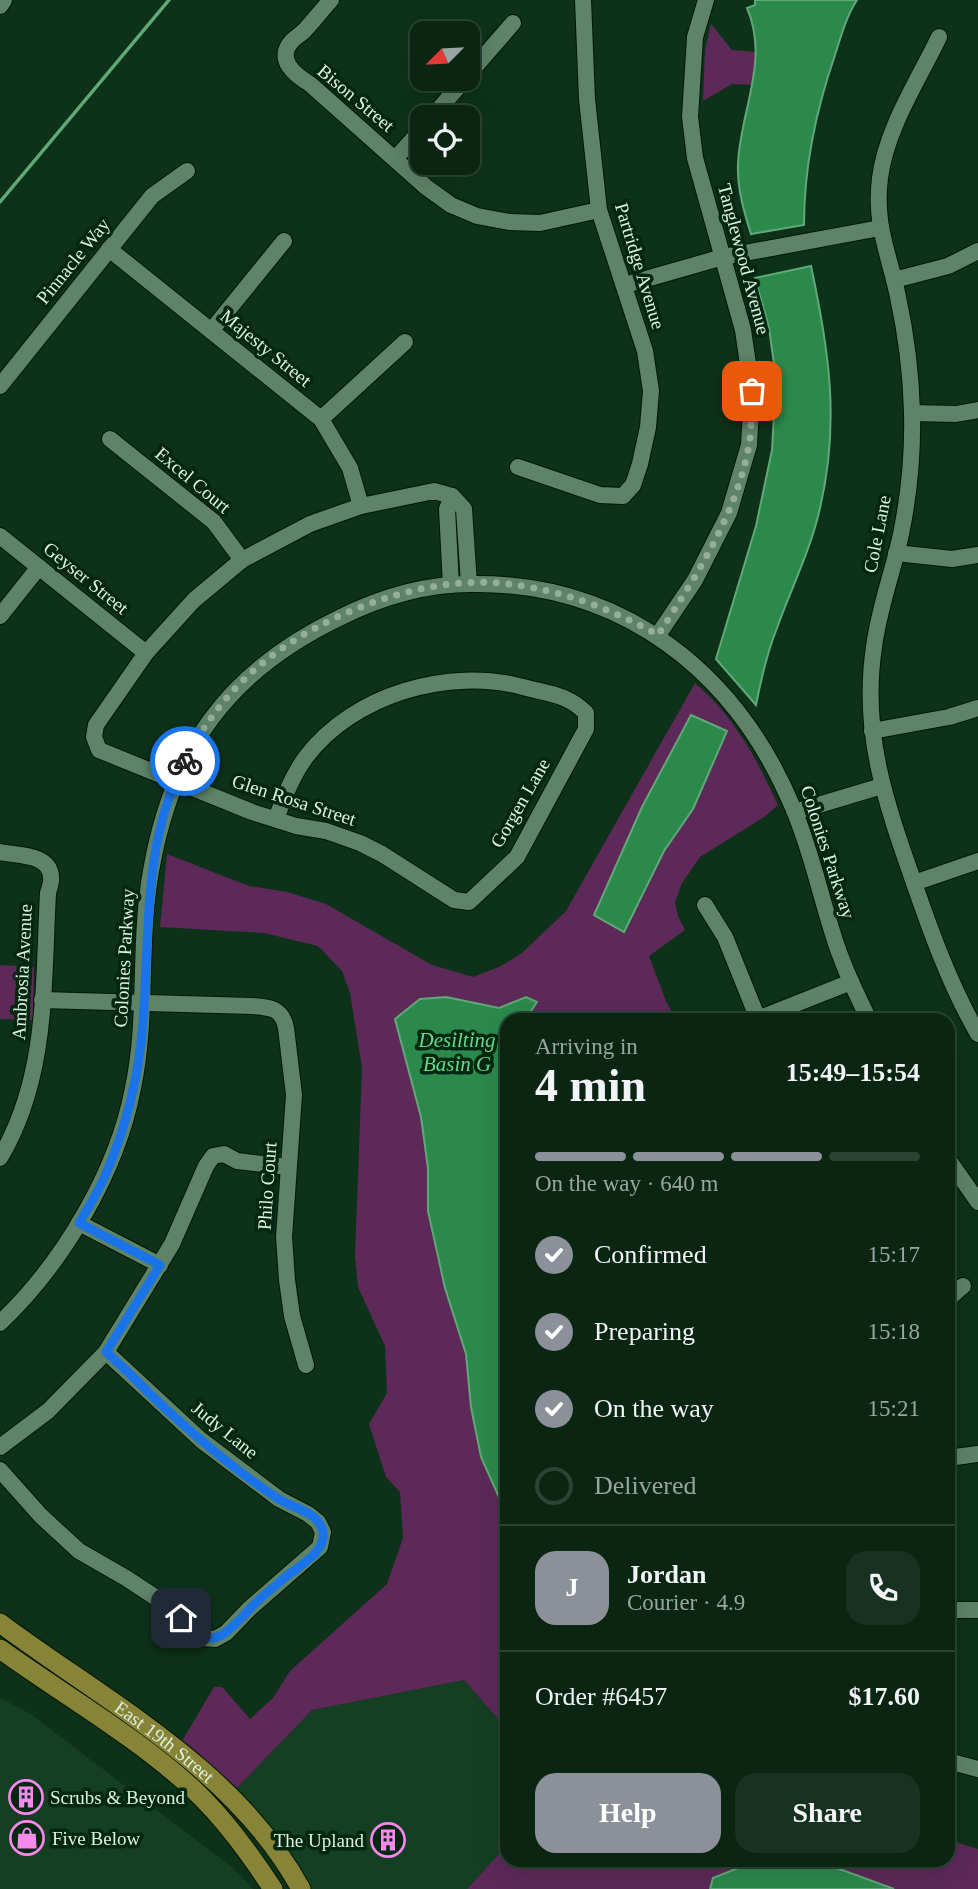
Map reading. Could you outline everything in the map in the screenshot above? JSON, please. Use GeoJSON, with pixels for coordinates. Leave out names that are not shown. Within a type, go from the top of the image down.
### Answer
{"type":"FeatureCollection","features":[{"type":"Feature","properties":{"kind":"main road","name":"East 19th Street"},"geometry":{"type":"LineString","coordinates":[[0,1623],[204,1772],[241,1807],[270,1842],[302,1889]]}},
{"type":"Feature","properties":{"kind":"main road","name":"East 19th Street"},"geometry":{"type":"LineString","coordinates":[[0,1649],[150,1753],[193,1789],[226,1823],[273,1889]]}},
{"type":"Feature","properties":{"kind":"street"},"geometry":{"type":"LineString","coordinates":[[0,6],[4,0]]}},
{"type":"Feature","properties":{"kind":"street","name":"Bison Street"},"geometry":{"type":"LineString","coordinates":[[331,0],[290,43],[285,56],[287,65],[295,75],[310,84],[426,187],[451,205],[477,216],[509,222],[540,223],[599,210]]}},
{"type":"Feature","properties":{"kind":"street","name":"Partridge Avenue"},"geometry":{"type":"LineString","coordinates":[[518,467],[600,495],[623,496],[633,485],[648,427],[651,391],[645,351],[599,210],[587,99],[583,0]]}},
{"type":"Feature","properties":{"kind":"street","name":"Tanglewood Avenue"},"geometry":{"type":"LineString","coordinates":[[658,635],[695,580],[729,513],[749,445],[752,391],[743,330],[695,158],[690,117],[695,37],[706,0]]}},
{"type":"Feature","properties":{"kind":"street"},"geometry":{"type":"LineString","coordinates":[[480,62],[513,23]]}},
{"type":"Feature","properties":{"kind":"street","name":"Cole Lane"},"geometry":{"type":"LineString","coordinates":[[939,37],[890,141],[880,175],[880,228],[894,280],[906,349],[912,413],[905,507],[878,622],[870,680],[872,730],[882,786],[914,883],[950,978],[978,1034]]}},
{"type":"Feature","properties":{"kind":"street"},"geometry":{"type":"LineString","coordinates":[[442,105],[455,91]]}},
{"type":"Feature","properties":{"kind":"street"},"geometry":{"type":"LineString","coordinates":[[395,159],[410,142]]}},
{"type":"Feature","properties":{"kind":"street","name":"Pinnacle Way"},"geometry":{"type":"LineString","coordinates":[[0,386],[152,197],[187,172]]}},
{"type":"Feature","properties":{"kind":"street"},"geometry":{"type":"LineString","coordinates":[[625,285],[723,257],[880,228]]}},
{"type":"Feature","properties":{"kind":"street"},"geometry":{"type":"LineString","coordinates":[[211,331],[284,241]]}},
{"type":"Feature","properties":{"kind":"street","name":"Majesty Street"},"geometry":{"type":"LineString","coordinates":[[110,249],[320,419],[350,468],[361,506]]}},
{"type":"Feature","properties":{"kind":"street"},"geometry":{"type":"LineString","coordinates":[[894,280],[948,266],[978,251]]}},
{"type":"Feature","properties":{"kind":"street"},"geometry":{"type":"LineString","coordinates":[[320,419],[405,342]]}},
{"type":"Feature","properties":{"kind":"street"},"geometry":{"type":"LineString","coordinates":[[912,413],[956,414],[978,410]]}},
{"type":"Feature","properties":{"kind":"street","name":"Excel Court"},"geometry":{"type":"LineString","coordinates":[[110,439],[214,522],[242,560]]}},
{"type":"Feature","properties":{"kind":"street"},"geometry":{"type":"LineString","coordinates":[[146,653],[194,600],[242,560],[310,524],[361,506],[435,491],[452,496],[464,509],[469,584]]}},
{"type":"Feature","properties":{"kind":"street"},"geometry":{"type":"LineString","coordinates":[[451,585],[447,509],[452,496]]}},
{"type":"Feature","properties":{"kind":"street","name":"Geyser Street"},"geometry":{"type":"LineString","coordinates":[[0,536],[146,653]]}},
{"type":"Feature","properties":{"kind":"street"},"geometry":{"type":"LineString","coordinates":[[896,553],[952,559],[978,555]]}},
{"type":"Feature","properties":{"kind":"street"},"geometry":{"type":"LineString","coordinates":[[0,616],[39,567]]}},
{"type":"Feature","properties":{"kind":"street","name":"Colonies Parkway"},"geometry":{"type":"LineString","coordinates":[[0,1323],[25,1299],[79,1223],[104,1178],[119,1140],[133,1090],[143,1002],[150,875],[162,819],[175,779],[196,740],[222,705],[251,673],[281,649],[359,608],[393,596],[451,585],[506,583],[562,594],[604,609],[658,635],[708,678],[740,712],[760,740],[795,812],[833,936],[866,1013]]}},
{"type":"Feature","properties":{"kind":"street","name":"Glen Rosa Street"},"geometry":{"type":"LineString","coordinates":[[146,653],[96,725],[94,737],[99,750],[276,819],[326,831],[360,844],[382,854],[454,900],[469,902]]}},
{"type":"Feature","properties":{"kind":"street","name":"Gorgen Lane"},"geometry":{"type":"LineString","coordinates":[[276,819],[291,781],[307,756],[332,730],[364,708],[403,692],[444,681],[488,680],[572,700],[586,713],[586,729],[517,857],[469,902]]}},
{"type":"Feature","properties":{"kind":"street"},"geometry":{"type":"LineString","coordinates":[[872,730],[949,717],[978,708]]}},
{"type":"Feature","properties":{"kind":"street"},"geometry":{"type":"LineString","coordinates":[[795,812],[882,786]]}},
{"type":"Feature","properties":{"kind":"street","name":"Ambrosia Avenue"},"geometry":{"type":"LineString","coordinates":[[0,852],[36,857],[48,866],[51,877],[40,1048],[19,1121],[0,1158]]}},
{"type":"Feature","properties":{"kind":"street"},"geometry":{"type":"LineString","coordinates":[[914,883],[978,861]]}},
{"type":"Feature","properties":{"kind":"street"},"geometry":{"type":"LineString","coordinates":[[705,905],[725,937],[754,1013]]}},
{"type":"Feature","properties":{"kind":"street"},"geometry":{"type":"LineString","coordinates":[[774,1013],[851,982]]}},
{"type":"Feature","properties":{"kind":"street"},"geometry":{"type":"LineString","coordinates":[[42,1000],[143,1002]]}},
{"type":"Feature","properties":{"kind":"street","name":"Philo Court"},"geometry":{"type":"LineString","coordinates":[[143,1002],[268,1007],[278,1011],[286,1028],[294,1095],[285,1237],[287,1280],[292,1316],[306,1365]]}},
{"type":"Feature","properties":{"kind":"street"},"geometry":{"type":"LineString","coordinates":[[0,1447],[48,1410],[106,1352],[172,1244],[206,1166],[213,1156],[223,1154],[237,1161],[288,1167]]}},
{"type":"Feature","properties":{"kind":"street"},"geometry":{"type":"LineString","coordinates":[[955,1169],[978,1202]]}},
{"type":"Feature","properties":{"kind":"street"},"geometry":{"type":"LineString","coordinates":[[79,1223],[160,1265]]}},
{"type":"Feature","properties":{"kind":"street"},"geometry":{"type":"LineString","coordinates":[[955,1292],[962,1286]]}},
{"type":"Feature","properties":{"kind":"street","name":"Judy Lane"},"geometry":{"type":"LineString","coordinates":[[0,1470],[41,1516],[79,1551],[126,1577],[167,1605],[191,1630],[203,1638],[215,1639],[226,1633],[249,1609],[312,1556],[320,1547],[323,1532],[318,1522],[279,1499],[201,1440],[106,1352]]}},
{"type":"Feature","properties":{"kind":"street"},"geometry":{"type":"LineString","coordinates":[[955,1457],[978,1454]]}},
{"type":"Feature","properties":{"kind":"street"},"geometry":{"type":"LineString","coordinates":[[955,1610],[978,1610]]}},
{"type":"Feature","properties":{"kind":"street"},"geometry":{"type":"LineString","coordinates":[[955,1763],[978,1769]]}},
{"type":"Feature","properties":{"kind":"shaded area"},"geometry":{"type":"Polygon","coordinates":[[[711,24],[732,50],[757,52],[753,85],[732,84],[703,101],[705,50],[711,24]]]}},
{"type":"Feature","properties":{"kind":"shaded area"},"geometry":{"type":"Polygon","coordinates":[[[695,683],[737,729],[778,805],[764,817],[700,857],[682,883],[675,902],[685,930],[649,956],[672,1013],[500,1013],[500,1721],[464,1680],[312,1710],[237,1788],[182,1741],[214,1687],[222,1687],[250,1719],[273,1698],[290,1671],[387,1584],[403,1538],[400,1492],[386,1477],[369,1424],[387,1393],[385,1346],[358,1287],[355,1256],[362,1067],[350,993],[342,971],[318,946],[264,933],[160,927],[167,854],[249,886],[287,892],[326,904],[432,965],[473,977],[501,966],[522,953],[566,911],[695,683]]]}},
{"type":"Feature","properties":{"kind":"shaded area"},"geometry":{"type":"Polygon","coordinates":[[[0,965],[34,967],[33,1020],[0,1019],[0,965]]]}},
{"type":"Feature","properties":{"kind":"shaded area","name":"The Upland"},"geometry":{"type":"Polygon","coordinates":[[[465,1680],[500,1721],[500,1853],[467,1889],[312,1889],[278,1836],[237,1788],[312,1710],[465,1680]]]}},
{"type":"Feature","properties":{"kind":"shaded area"},"geometry":{"type":"Polygon","coordinates":[[[0,1698],[29,1713],[233,1868],[253,1889],[0,1889],[0,1698]]]}},
{"type":"Feature","properties":{"kind":"shaded area"},"geometry":{"type":"Polygon","coordinates":[[[955,1842],[978,1849],[978,1889],[467,1889],[500,1853],[500,1867],[955,1867],[955,1842]]]}},
{"type":"Feature","properties":{"kind":"water"},"geometry":{"type":"Polygon","coordinates":[[[755,0],[857,0],[842,34],[817,117],[806,181],[804,225],[751,234],[740,191],[738,164],[755,67],[756,47],[747,8],[755,5],[755,0]]]}},
{"type":"Feature","properties":{"kind":"water"},"geometry":{"type":"Polygon","coordinates":[[[811,266],[827,357],[830,446],[816,523],[770,647],[756,705],[716,659],[756,526],[772,450],[776,378],[769,328],[755,278],[811,266]]]}},
{"type":"Feature","properties":{"kind":"water"},"geometry":{"type":"Polygon","coordinates":[[[691,715],[727,731],[693,809],[664,851],[624,932],[594,915],[642,807],[691,715]]]}},
{"type":"Feature","properties":{"kind":"water","name":"Desilting Basin G"},"geometry":{"type":"Polygon","coordinates":[[[446,997],[499,1008],[526,997],[537,1002],[530,1013],[500,1013],[500,1500],[481,1457],[471,1407],[466,1354],[445,1288],[428,1211],[428,1168],[421,1117],[395,1019],[420,999],[446,997]]]}},
{"type":"Feature","properties":{"kind":"water"},"geometry":{"type":"Polygon","coordinates":[[[740,1867],[834,1867],[894,1889],[710,1889],[713,1878],[740,1867]]]}},
{"type":"Feature","properties":{"kind":"waterway"},"geometry":{"type":"LineString","coordinates":[[0,202],[169,0]]}},
{"type":"Feature","properties":{"kind":"way so far"},"geometry":{"type":"LineString","coordinates":[[185,761],[196,740],[222,705],[251,673],[281,649],[359,608],[393,596],[460,584],[506,583],[562,594],[604,609],[658,635],[695,580],[729,513],[749,445],[752,391]]}},
{"type":"Feature","properties":{"kind":"place","name":"Scrubs & Beyond"},"geometry":{"type":"Point","coordinates":[26,1797]}},
{"type":"Feature","properties":{"kind":"place","name":"Five Below"},"geometry":{"type":"Point","coordinates":[27,1838]}},
{"type":"Feature","properties":{"kind":"place","name":"The Upland"},"geometry":{"type":"Point","coordinates":[388,1840]}},
{"type":"Feature","properties":{"kind":"route"},"geometry":{"type":"LineString","coordinates":[[181,1618],[191,1630],[203,1638],[215,1639],[226,1633],[297,1566],[312,1556],[320,1547],[323,1532],[318,1522],[308,1514],[279,1499],[201,1440],[106,1352],[160,1265],[79,1223],[104,1178],[119,1140],[133,1090],[143,1022],[150,875],[162,819],[175,779],[185,761]]}}]}
